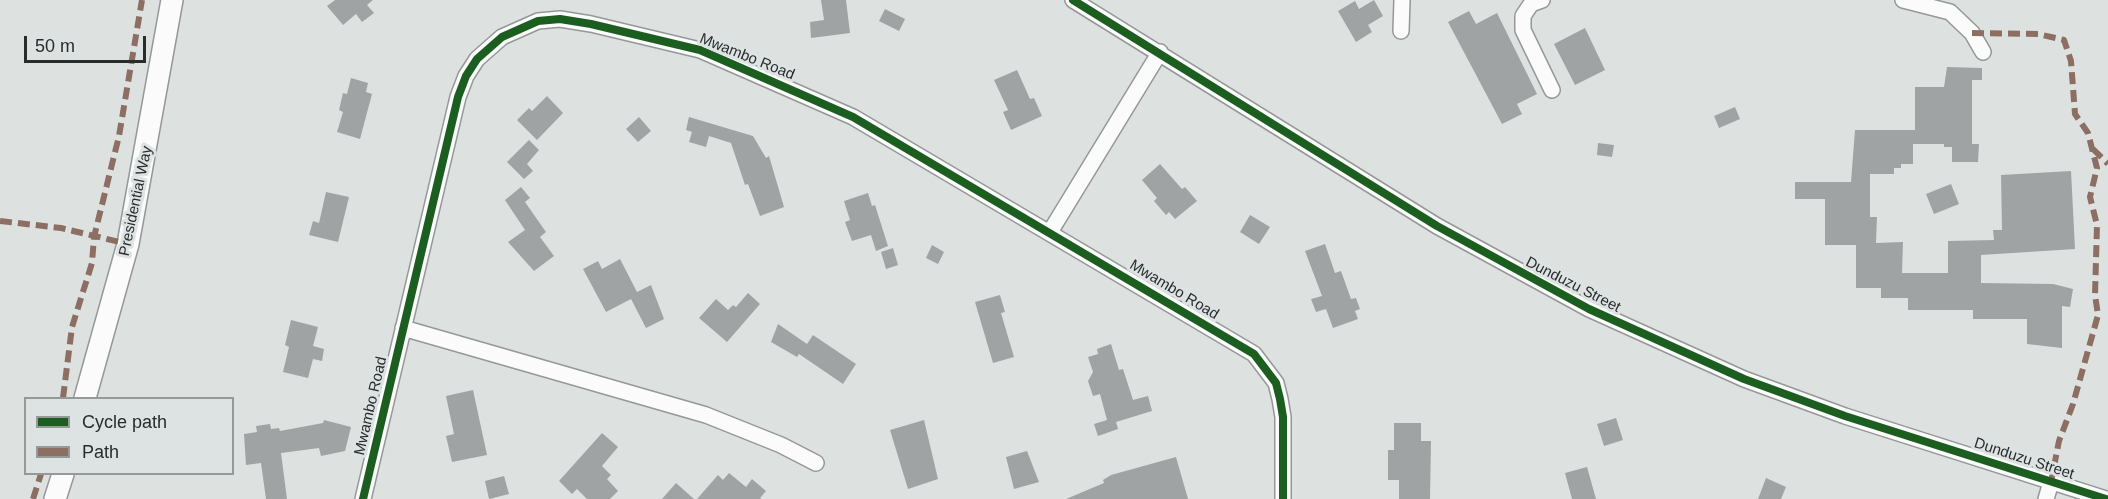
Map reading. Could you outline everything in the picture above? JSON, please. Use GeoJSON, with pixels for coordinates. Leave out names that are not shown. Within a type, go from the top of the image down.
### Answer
{"type":"FeatureCollection","features":[{"type":"Feature","properties":{"kind":"main road","name":"Presidential Way"},"geometry":{"type":"LineString","coordinates":[[86,397],[128,244],[172,0]]}},
{"type":"Feature","properties":{"kind":"main road"},"geometry":{"type":"LineString","coordinates":[[55,499],[63,475]]}},
{"type":"Feature","properties":{"kind":"street","name":"Dunduzu Street"},"geometry":{"type":"LineString","coordinates":[[1073,0],[1437,226],[1588,309],[1744,379],[1845,416],[2106,499]]}},
{"type":"Feature","properties":{"kind":"street"},"geometry":{"type":"LineString","coordinates":[[1401,31],[1402,0]]}},
{"type":"Feature","properties":{"kind":"street"},"geometry":{"type":"LineString","coordinates":[[1542,0],[1531,4],[1523,16],[1523,30],[1552,90]]}},
{"type":"Feature","properties":{"kind":"street"},"geometry":{"type":"LineString","coordinates":[[1903,0],[1950,12],[1972,33],[1983,52]]}},
{"type":"Feature","properties":{"kind":"street","name":"Mwambo Road"},"geometry":{"type":"LineString","coordinates":[[363,499],[458,97],[466,76],[488,47],[514,29],[538,21],[560,19],[591,24],[700,50],[853,117],[1254,354],[1276,383],[1283,417],[1283,499]]}},
{"type":"Feature","properties":{"kind":"street"},"geometry":{"type":"LineString","coordinates":[[1050,232],[1160,52]]}},
{"type":"Feature","properties":{"kind":"street"},"geometry":{"type":"LineString","coordinates":[[403,328],[706,415],[781,445],[816,463]]}},
{"type":"Feature","properties":{"kind":"street"},"geometry":{"type":"LineString","coordinates":[[2046,499],[2051,482]]}},
{"type":"Feature","properties":{"kind":"building"},"geometry":{"type":"Polygon","coordinates":[[[335,0],[373,0],[367,5],[374,13],[362,22],[356,14],[343,25],[327,6],[335,0]]]}},
{"type":"Feature","properties":{"kind":"building"},"geometry":{"type":"Polygon","coordinates":[[[821,0],[846,0],[850,33],[811,38],[810,22],[824,20],[821,0]]]}},
{"type":"Feature","properties":{"kind":"building"},"geometry":{"type":"Polygon","coordinates":[[[1374,0],[1383,16],[1368,25],[1372,32],[1356,42],[1338,11],[1355,1],[1359,9],[1374,0]]]}},
{"type":"Feature","properties":{"kind":"building"},"geometry":{"type":"Polygon","coordinates":[[[885,9],[905,19],[899,31],[879,21],[885,9]]]}},
{"type":"Feature","properties":{"kind":"building"},"geometry":{"type":"Polygon","coordinates":[[[1469,11],[1476,24],[1497,13],[1537,94],[1517,104],[1522,114],[1502,124],[1448,22],[1469,11]]]}},
{"type":"Feature","properties":{"kind":"building"},"geometry":{"type":"Polygon","coordinates":[[[1585,28],[1605,70],[1575,85],[1554,44],[1585,28]]]}},
{"type":"Feature","properties":{"kind":"building"},"geometry":{"type":"Polygon","coordinates":[[[1947,67],[1982,68],[1982,80],[1972,80],[1972,144],[1979,144],[1978,162],[1952,162],[1952,147],[1944,147],[1944,144],[1913,144],[1913,164],[1901,164],[1901,168],[1894,168],[1894,174],[1870,174],[1870,217],[1877,217],[1876,243],[1903,242],[1902,273],[1948,273],[1948,241],[1994,240],[1993,230],[2002,230],[2001,175],[2071,171],[2075,249],[1981,255],[1981,283],[2053,284],[2073,289],[2070,307],[2062,306],[2062,348],[2027,344],[2027,319],[1973,319],[1973,310],[1908,310],[1908,298],[1881,298],[1881,288],[1856,288],[1856,245],[1825,245],[1825,199],[1795,199],[1795,182],[1851,182],[1855,130],[1915,130],[1915,87],[1944,87],[1947,67]]]}},
{"type":"Feature","properties":{"kind":"building"},"geometry":{"type":"Polygon","coordinates":[[[1017,70],[1030,99],[1034,98],[1042,116],[1011,130],[1003,112],[1008,110],[994,80],[1017,70]]]}},
{"type":"Feature","properties":{"kind":"building"},"geometry":{"type":"Polygon","coordinates":[[[351,78],[368,83],[366,92],[372,94],[360,139],[337,132],[343,112],[339,110],[343,93],[347,94],[351,78]]]}},
{"type":"Feature","properties":{"kind":"building"},"geometry":{"type":"Polygon","coordinates":[[[547,96],[563,113],[537,140],[517,120],[529,108],[532,111],[547,96]]]}},
{"type":"Feature","properties":{"kind":"building"},"geometry":{"type":"Polygon","coordinates":[[[1735,107],[1740,119],[1719,128],[1714,116],[1735,107]]]}},
{"type":"Feature","properties":{"kind":"building"},"geometry":{"type":"Polygon","coordinates":[[[639,117],[651,131],[638,142],[626,129],[639,117]]]}},
{"type":"Feature","properties":{"kind":"building"},"geometry":{"type":"Polygon","coordinates":[[[689,117],[753,136],[766,158],[769,156],[784,207],[760,216],[748,184],[745,185],[731,143],[709,136],[706,147],[689,142],[692,132],[686,130],[689,117]]]}},
{"type":"Feature","properties":{"kind":"building"},"geometry":{"type":"Polygon","coordinates":[[[529,140],[539,150],[527,164],[533,171],[524,179],[507,162],[529,140]]]}},
{"type":"Feature","properties":{"kind":"building"},"geometry":{"type":"Polygon","coordinates":[[[1598,143],[1614,145],[1612,157],[1597,155],[1598,143]]]}},
{"type":"Feature","properties":{"kind":"building"},"geometry":{"type":"Polygon","coordinates":[[[1160,164],[1182,189],[1185,187],[1197,201],[1175,219],[1169,212],[1166,215],[1154,201],[1157,198],[1142,180],[1160,164]]]}},
{"type":"Feature","properties":{"kind":"building"},"geometry":{"type":"Polygon","coordinates":[[[1951,184],[1959,204],[1934,214],[1926,194],[1951,184]]]}},
{"type":"Feature","properties":{"kind":"building"},"geometry":{"type":"Polygon","coordinates":[[[521,187],[530,198],[525,202],[546,232],[540,237],[554,256],[534,271],[508,242],[525,230],[505,200],[521,187]]]}},
{"type":"Feature","properties":{"kind":"building"},"geometry":{"type":"Polygon","coordinates":[[[326,192],[349,197],[338,242],[309,235],[313,221],[319,223],[326,192]]]}},
{"type":"Feature","properties":{"kind":"building"},"geometry":{"type":"Polygon","coordinates":[[[868,193],[872,206],[875,205],[888,246],[876,251],[871,235],[852,241],[845,222],[850,220],[844,201],[868,193]]]}},
{"type":"Feature","properties":{"kind":"building"},"geometry":{"type":"Polygon","coordinates":[[[1250,215],[1270,227],[1259,244],[1240,232],[1250,215]]]}},
{"type":"Feature","properties":{"kind":"building"},"geometry":{"type":"Polygon","coordinates":[[[1325,244],[1335,273],[1341,271],[1351,299],[1356,298],[1360,309],[1355,311],[1358,319],[1333,328],[1326,309],[1316,312],[1311,299],[1322,296],[1305,251],[1325,244]]]}},
{"type":"Feature","properties":{"kind":"building"},"geometry":{"type":"Polygon","coordinates":[[[932,245],[944,252],[938,264],[926,258],[932,245]]]}},
{"type":"Feature","properties":{"kind":"building"},"geometry":{"type":"Polygon","coordinates":[[[893,248],[898,265],[886,269],[881,252],[893,248]]]}},
{"type":"Feature","properties":{"kind":"building"},"geometry":{"type":"Polygon","coordinates":[[[620,259],[637,292],[651,285],[664,319],[646,328],[631,299],[606,312],[583,269],[598,261],[602,269],[620,259]]]}},
{"type":"Feature","properties":{"kind":"building"},"geometry":{"type":"Polygon","coordinates":[[[748,293],[760,304],[727,342],[699,318],[716,299],[728,310],[733,305],[736,307],[748,293]]]}},
{"type":"Feature","properties":{"kind":"building"},"geometry":{"type":"Polygon","coordinates":[[[1000,295],[1005,312],[1001,313],[1014,357],[993,363],[975,302],[1000,295]]]}},
{"type":"Feature","properties":{"kind":"building"},"geometry":{"type":"Polygon","coordinates":[[[291,320],[318,327],[313,346],[324,349],[322,361],[313,359],[308,378],[283,372],[289,347],[285,345],[291,320]]]}},
{"type":"Feature","properties":{"kind":"building"},"geometry":{"type":"Polygon","coordinates":[[[778,324],[807,344],[813,335],[856,364],[843,384],[799,354],[797,357],[771,342],[778,324]]]}},
{"type":"Feature","properties":{"kind":"building"},"geometry":{"type":"Polygon","coordinates":[[[1111,344],[1119,370],[1123,369],[1133,400],[1148,396],[1152,411],[1116,422],[1118,429],[1098,436],[1094,424],[1107,420],[1100,394],[1093,396],[1088,381],[1093,372],[1088,357],[1098,354],[1097,349],[1111,344]]]}},
{"type":"Feature","properties":{"kind":"building"},"geometry":{"type":"Polygon","coordinates":[[[473,390],[487,455],[452,462],[446,436],[454,434],[446,396],[473,390]]]}},
{"type":"Feature","properties":{"kind":"building"},"geometry":{"type":"Polygon","coordinates":[[[1616,418],[1623,440],[1604,446],[1597,424],[1616,418]]]}},
{"type":"Feature","properties":{"kind":"building"},"geometry":{"type":"Polygon","coordinates":[[[324,420],[351,427],[345,451],[321,456],[319,448],[281,453],[287,499],[266,499],[261,463],[246,465],[244,434],[257,432],[256,426],[270,424],[271,429],[279,428],[280,431],[323,423],[324,420]]]}},
{"type":"Feature","properties":{"kind":"building"},"geometry":{"type":"Polygon","coordinates":[[[924,420],[938,479],[908,489],[890,430],[924,420]]]}},
{"type":"Feature","properties":{"kind":"building"},"geometry":{"type":"Polygon","coordinates":[[[1394,423],[1421,423],[1421,441],[1431,441],[1430,499],[1399,499],[1399,480],[1388,480],[1388,450],[1394,450],[1394,423]]]}},
{"type":"Feature","properties":{"kind":"building"},"geometry":{"type":"Polygon","coordinates":[[[602,433],[618,447],[602,466],[611,475],[607,479],[618,491],[610,499],[587,499],[577,489],[572,494],[559,481],[602,433]]]}},
{"type":"Feature","properties":{"kind":"building"},"geometry":{"type":"Polygon","coordinates":[[[1027,451],[1039,482],[1014,489],[1006,457],[1027,451]]]}},
{"type":"Feature","properties":{"kind":"building"},"geometry":{"type":"Polygon","coordinates":[[[1176,457],[1188,499],[1066,499],[1104,483],[1103,480],[1111,475],[1176,457]]]}},
{"type":"Feature","properties":{"kind":"building"},"geometry":{"type":"Polygon","coordinates":[[[1587,467],[1596,499],[1572,499],[1565,473],[1587,467]]]}},
{"type":"Feature","properties":{"kind":"building"},"geometry":{"type":"Polygon","coordinates":[[[729,473],[746,487],[752,479],[766,491],[760,498],[762,499],[697,499],[718,475],[723,480],[729,473]]]}},
{"type":"Feature","properties":{"kind":"building"},"geometry":{"type":"Polygon","coordinates":[[[504,476],[509,494],[489,499],[485,481],[504,476]]]}},
{"type":"Feature","properties":{"kind":"building"},"geometry":{"type":"Polygon","coordinates":[[[1766,478],[1786,487],[1781,499],[1758,499],[1766,478]]]}},
{"type":"Feature","properties":{"kind":"building"},"geometry":{"type":"Polygon","coordinates":[[[676,483],[694,499],[662,499],[676,483]]]}},
{"type":"Feature","properties":{"kind":"marked path"},"geometry":{"type":"LineString","coordinates":[[63,397],[72,327],[92,263],[94,237],[119,136],[142,0]]}},
{"type":"Feature","properties":{"kind":"marked path"},"geometry":{"type":"LineString","coordinates":[[1972,33],[2038,34],[2064,40],[2071,61],[2075,114],[2088,133],[2097,168],[2090,197],[2097,225],[2095,295],[2098,315],[2073,404],[2059,441],[2051,482]]}},
{"type":"Feature","properties":{"kind":"marked path"},"geometry":{"type":"LineString","coordinates":[[2093,149],[2108,164]]}},
{"type":"Feature","properties":{"kind":"marked path"},"geometry":{"type":"LineString","coordinates":[[0,221],[61,228],[128,244]]}},
{"type":"Feature","properties":{"kind":"marked path"},"geometry":{"type":"LineString","coordinates":[[33,499],[41,475]]}},
{"type":"Feature","properties":{"kind":"cycle path"},"geometry":{"type":"LineString","coordinates":[[1073,0],[1437,226],[1589,309],[1744,379],[1845,416],[2106,499]]}},
{"type":"Feature","properties":{"kind":"cycle path"},"geometry":{"type":"LineString","coordinates":[[363,499],[458,97],[466,76],[477,59],[502,37],[538,21],[560,19],[591,24],[700,50],[853,117],[1254,354],[1276,383],[1280,399],[1283,417],[1283,499]]}}]}
